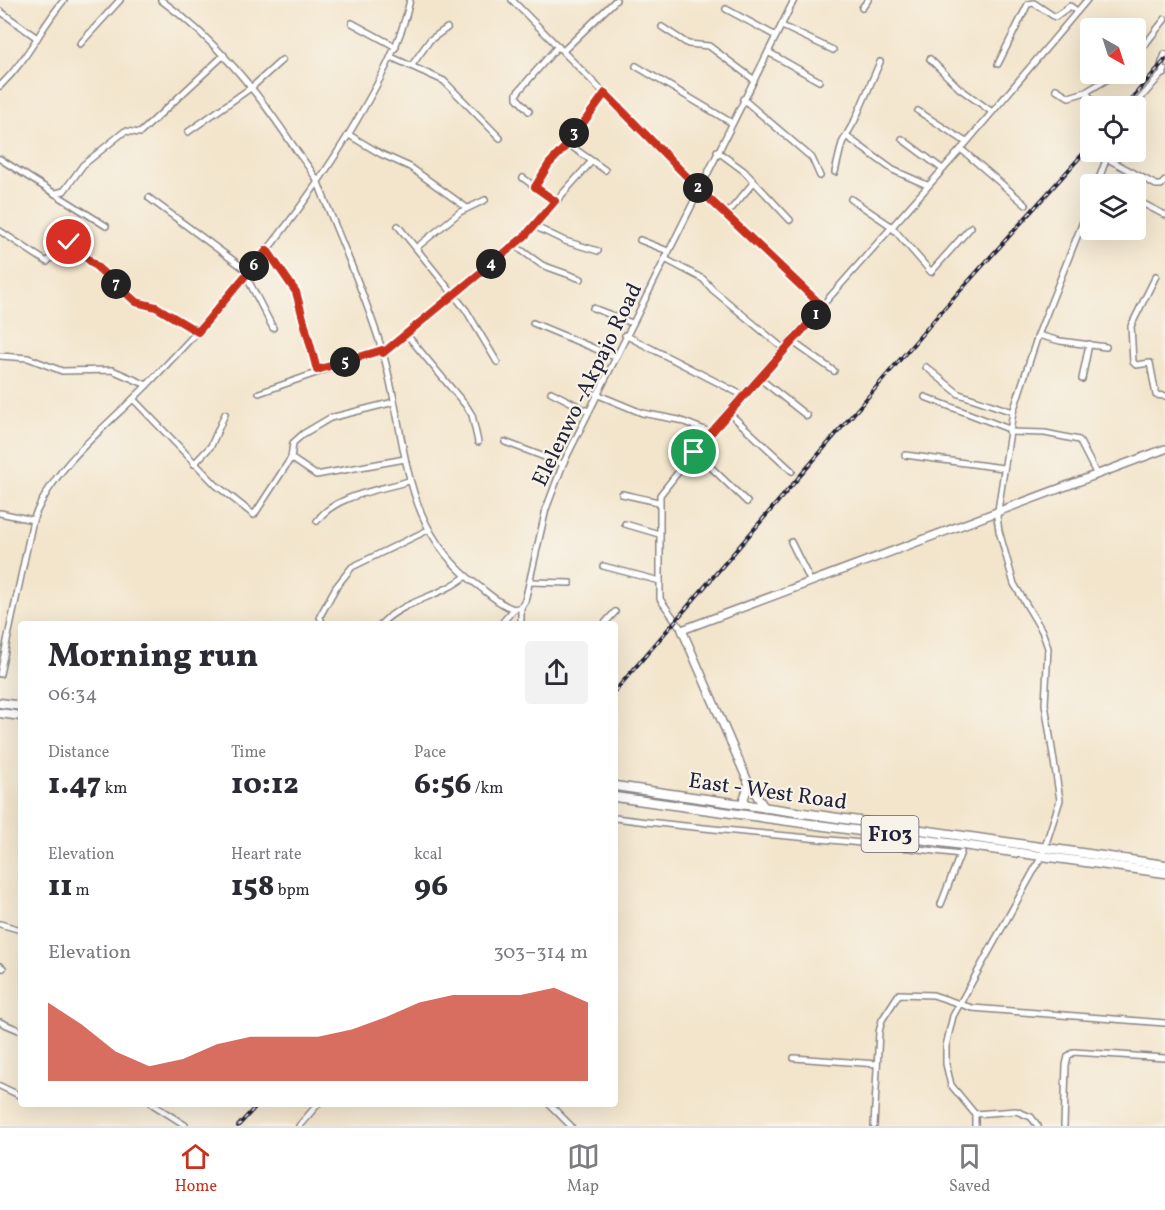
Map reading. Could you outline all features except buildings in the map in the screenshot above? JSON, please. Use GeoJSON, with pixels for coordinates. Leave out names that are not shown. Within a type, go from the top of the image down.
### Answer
{"type":"FeatureCollection","features":[{"type":"Feature","properties":{"kind":"main road"},"geometry":{"type":"LineString","coordinates":[[0,703],[18,706]]}},
{"type":"Feature","properties":{"kind":"main road"},"geometry":{"type":"LineString","coordinates":[[0,713],[18,716]]}},
{"type":"Feature","properties":{"kind":"main road","name":"East - West Road"},"geometry":{"type":"LineString","coordinates":[[618,786],[1165,865]]}},
{"type":"Feature","properties":{"kind":"main road","name":"East - West Road"},"geometry":{"type":"LineString","coordinates":[[618,797],[1165,873]]}},
{"type":"Feature","properties":{"kind":"street"},"geometry":{"type":"LineString","coordinates":[[0,86],[21,66],[37,38],[64,0]]}},
{"type":"Feature","properties":{"kind":"street"},"geometry":{"type":"LineString","coordinates":[[80,44],[120,0]]}},
{"type":"Feature","properties":{"kind":"street"},"geometry":{"type":"LineString","coordinates":[[161,0],[197,28],[252,87],[318,183],[357,275],[383,352],[416,506],[441,549],[465,576],[514,609]]}},
{"type":"Feature","properties":{"kind":"street"},"geometry":{"type":"LineString","coordinates":[[0,674],[33,520],[42,499],[61,472],[198,332],[248,274],[318,183],[349,135],[391,57],[410,0]]}},
{"type":"Feature","properties":{"kind":"street"},"geometry":{"type":"LineString","coordinates":[[512,0],[699,189],[823,307]]}},
{"type":"Feature","properties":{"kind":"street"},"geometry":{"type":"LineString","coordinates":[[563,51],[616,0]]}},
{"type":"Feature","properties":{"kind":"street","name":"Elelenwo -Akpajo Road"},"geometry":{"type":"LineString","coordinates":[[521,621],[521,607],[530,582],[546,509],[563,464],[625,335],[794,0]]}},
{"type":"Feature","properties":{"kind":"street"},"geometry":{"type":"LineString","coordinates":[[862,8],[868,0]]}},
{"type":"Feature","properties":{"kind":"street"},"geometry":{"type":"LineString","coordinates":[[765,808],[749,784],[682,630],[662,605],[658,502],[665,488],[710,432],[823,307],[941,168],[961,149],[1087,0]]}},
{"type":"Feature","properties":{"kind":"street"},"geometry":{"type":"LineString","coordinates":[[998,64],[1028,4],[1034,3],[1055,17],[1070,6],[1077,11]]}},
{"type":"Feature","properties":{"kind":"street"},"geometry":{"type":"LineString","coordinates":[[726,9],[776,36]]}},
{"type":"Feature","properties":{"kind":"street"},"geometry":{"type":"LineString","coordinates":[[0,11],[37,38]]}},
{"type":"Feature","properties":{"kind":"street"},"geometry":{"type":"LineString","coordinates":[[1146,43],[1165,19]]}},
{"type":"Feature","properties":{"kind":"street"},"geometry":{"type":"LineString","coordinates":[[352,23],[396,47]]}},
{"type":"Feature","properties":{"kind":"street"},"geometry":{"type":"LineString","coordinates":[[782,26],[833,50]]}},
{"type":"Feature","properties":{"kind":"street"},"geometry":{"type":"LineString","coordinates":[[662,27],[688,44],[709,46],[753,79]]}},
{"type":"Feature","properties":{"kind":"street"},"geometry":{"type":"LineString","coordinates":[[412,65],[430,40],[447,28]]}},
{"type":"Feature","properties":{"kind":"street"},"geometry":{"type":"LineString","coordinates":[[529,111],[517,98],[517,93],[558,46]]}},
{"type":"Feature","properties":{"kind":"street"},"geometry":{"type":"LineString","coordinates":[[768,52],[819,81]]}},
{"type":"Feature","properties":{"kind":"street"},"geometry":{"type":"LineString","coordinates":[[1143,96],[1164,73],[1161,65],[1165,54]]}},
{"type":"Feature","properties":{"kind":"street"},"geometry":{"type":"LineString","coordinates":[[56,193],[64,191],[83,165],[125,131],[140,133],[224,56]]}},
{"type":"Feature","properties":{"kind":"street"},"geometry":{"type":"LineString","coordinates":[[391,57],[444,81],[500,138]]}},
{"type":"Feature","properties":{"kind":"street"},"geometry":{"type":"LineString","coordinates":[[930,59],[959,88],[992,112]]}},
{"type":"Feature","properties":{"kind":"street"},"geometry":{"type":"LineString","coordinates":[[188,132],[252,87],[282,60]]}},
{"type":"Feature","properties":{"kind":"street"},"geometry":{"type":"LineString","coordinates":[[835,172],[838,152],[880,62]]}},
{"type":"Feature","properties":{"kind":"street"},"geometry":{"type":"LineString","coordinates":[[636,66],[732,123]]}},
{"type":"Feature","properties":{"kind":"street"},"geometry":{"type":"LineString","coordinates":[[1056,89],[1069,98],[1099,84]]}},
{"type":"Feature","properties":{"kind":"street"},"geometry":{"type":"LineString","coordinates":[[1086,92],[1089,96]]}},
{"type":"Feature","properties":{"kind":"street"},"geometry":{"type":"LineString","coordinates":[[535,187],[549,164],[568,144],[605,93]]}},
{"type":"Feature","properties":{"kind":"street"},"geometry":{"type":"LineString","coordinates":[[743,99],[812,158],[820,176]]}},
{"type":"Feature","properties":{"kind":"street"},"geometry":{"type":"LineString","coordinates":[[918,111],[966,141]]}},
{"type":"Feature","properties":{"kind":"street"},"geometry":{"type":"LineString","coordinates":[[349,135],[410,167],[467,208]]}},
{"type":"Feature","properties":{"kind":"street"},"geometry":{"type":"LineString","coordinates":[[846,136],[893,170],[927,184]]}},
{"type":"Feature","properties":{"kind":"street"},"geometry":{"type":"LineString","coordinates":[[902,139],[941,168]]}},
{"type":"Feature","properties":{"kind":"street"},"geometry":{"type":"LineString","coordinates":[[568,144],[605,171]]}},
{"type":"Feature","properties":{"kind":"street"},"geometry":{"type":"LineString","coordinates":[[961,149],[1026,205]]}},
{"type":"Feature","properties":{"kind":"street"},"geometry":{"type":"LineString","coordinates":[[717,151],[744,171],[790,220]]}},
{"type":"Feature","properties":{"kind":"street"},"geometry":{"type":"LineString","coordinates":[[0,159],[106,226]]}},
{"type":"Feature","properties":{"kind":"street"},"geometry":{"type":"LineString","coordinates":[[259,393],[317,370],[383,352],[407,335],[514,245],[591,162]]}},
{"type":"Feature","properties":{"kind":"street"},"geometry":{"type":"LineString","coordinates":[[1113,162],[1156,185],[1161,185],[1165,181]]}},
{"type":"Feature","properties":{"kind":"street"},"geometry":{"type":"LineString","coordinates":[[523,178],[555,201]]}},
{"type":"Feature","properties":{"kind":"street"},"geometry":{"type":"LineString","coordinates":[[727,214],[754,182]]}},
{"type":"Feature","properties":{"kind":"street"},"geometry":{"type":"LineString","coordinates":[[149,198],[248,274],[273,328]]}},
{"type":"Feature","properties":{"kind":"street"},"geometry":{"type":"LineString","coordinates":[[851,199],[891,226],[932,272],[971,227]]}},
{"type":"Feature","properties":{"kind":"street"},"geometry":{"type":"LineString","coordinates":[[416,248],[467,208],[485,200]]}},
{"type":"Feature","properties":{"kind":"street"},"geometry":{"type":"LineString","coordinates":[[1146,205],[1165,215]]}},
{"type":"Feature","properties":{"kind":"street"},"geometry":{"type":"LineString","coordinates":[[398,226],[474,322],[497,362]]}},
{"type":"Feature","properties":{"kind":"street"},"geometry":{"type":"LineString","coordinates":[[534,226],[565,241],[598,251]]}},
{"type":"Feature","properties":{"kind":"street"},"geometry":{"type":"LineString","coordinates":[[975,1126],[975,1114],[951,1085],[946,1064],[948,1031],[958,1005],[1042,856],[1060,800],[1045,704],[1048,648],[1042,631],[1014,585],[999,531],[998,510],[1013,412],[1038,335],[1080,229]]}},
{"type":"Feature","properties":{"kind":"street"},"geometry":{"type":"LineString","coordinates":[[0,231],[47,262],[65,243],[69,242],[136,302],[156,307],[198,332]]}},
{"type":"Feature","properties":{"kind":"street"},"geometry":{"type":"LineString","coordinates":[[640,240],[668,251]]}},
{"type":"Feature","properties":{"kind":"street"},"geometry":{"type":"LineString","coordinates":[[514,245],[542,265],[581,279]]}},
{"type":"Feature","properties":{"kind":"street"},"geometry":{"type":"LineString","coordinates":[[267,250],[296,292],[317,370]]}},
{"type":"Feature","properties":{"kind":"street"},"geometry":{"type":"LineString","coordinates":[[665,259],[703,279],[712,290],[785,350]]}},
{"type":"Feature","properties":{"kind":"street"},"geometry":{"type":"LineString","coordinates":[[1156,276],[1130,329],[1133,362],[1136,365],[1150,363],[1155,395],[1165,396]]}},
{"type":"Feature","properties":{"kind":"street"},"geometry":{"type":"LineString","coordinates":[[593,308],[632,323]]}},
{"type":"Feature","properties":{"kind":"street"},"geometry":{"type":"LineString","coordinates":[[533,323],[615,357]]}},
{"type":"Feature","properties":{"kind":"street"},"geometry":{"type":"LineString","coordinates":[[407,335],[467,407],[472,415],[478,442]]}},
{"type":"Feature","properties":{"kind":"street"},"geometry":{"type":"LineString","coordinates":[[625,335],[744,396]]}},
{"type":"Feature","properties":{"kind":"street"},"geometry":{"type":"LineString","coordinates":[[1038,335],[1106,346]]}},
{"type":"Feature","properties":{"kind":"street"},"geometry":{"type":"LineString","coordinates":[[792,342],[834,371]]}},
{"type":"Feature","properties":{"kind":"street"},"geometry":{"type":"LineString","coordinates":[[1082,379],[1089,344]]}},
{"type":"Feature","properties":{"kind":"street"},"geometry":{"type":"LineString","coordinates":[[0,356],[28,358],[62,371],[105,369],[147,385]]}},
{"type":"Feature","properties":{"kind":"street"},"geometry":{"type":"LineString","coordinates":[[926,367],[959,394],[1013,412]]}},
{"type":"Feature","properties":{"kind":"street"},"geometry":{"type":"LineString","coordinates":[[759,378],[807,416]]}},
{"type":"Feature","properties":{"kind":"street"},"geometry":{"type":"LineString","coordinates":[[551,392],[588,411]]}},
{"type":"Feature","properties":{"kind":"street"},"geometry":{"type":"LineString","coordinates":[[596,394],[649,415],[679,420],[710,432]]}},
{"type":"Feature","properties":{"kind":"street"},"geometry":{"type":"LineString","coordinates":[[924,398],[1009,430],[1046,433],[1079,440],[1096,473]]}},
{"type":"Feature","properties":{"kind":"street"},"geometry":{"type":"LineString","coordinates":[[134,399],[194,464],[254,515],[291,458],[293,443],[316,424],[348,412],[394,402]]}},
{"type":"Feature","properties":{"kind":"street"},"geometry":{"type":"LineString","coordinates":[[728,412],[792,471]]}},
{"type":"Feature","properties":{"kind":"street"},"geometry":{"type":"LineString","coordinates":[[194,464],[211,446],[225,414]]}},
{"type":"Feature","properties":{"kind":"street"},"geometry":{"type":"LineString","coordinates":[[505,442],[563,464]]}},
{"type":"Feature","properties":{"kind":"street"},"geometry":{"type":"LineString","coordinates":[[682,630],[1165,449]]}},
{"type":"Feature","properties":{"kind":"street"},"geometry":{"type":"LineString","coordinates":[[694,452],[747,502]]}},
{"type":"Feature","properties":{"kind":"street"},"geometry":{"type":"LineString","coordinates":[[905,455],[1003,468]]}},
{"type":"Feature","properties":{"kind":"street"},"geometry":{"type":"LineString","coordinates":[[291,458],[316,475],[405,459]]}},
{"type":"Feature","properties":{"kind":"street"},"geometry":{"type":"LineString","coordinates":[[317,521],[323,512],[337,503],[410,482]]}},
{"type":"Feature","properties":{"kind":"street"},"geometry":{"type":"LineString","coordinates":[[622,494],[658,502]]}},
{"type":"Feature","properties":{"kind":"street"},"geometry":{"type":"LineString","coordinates":[[0,513],[33,520]]}},
{"type":"Feature","properties":{"kind":"street"},"geometry":{"type":"LineString","coordinates":[[625,524],[659,534]]}},
{"type":"Feature","properties":{"kind":"street"},"geometry":{"type":"LineString","coordinates":[[322,621],[321,616],[336,587],[352,567],[428,530]]}},
{"type":"Feature","properties":{"kind":"street"},"geometry":{"type":"LineString","coordinates":[[791,542],[811,582]]}},
{"type":"Feature","properties":{"kind":"street"},"geometry":{"type":"LineString","coordinates":[[603,566],[660,581]]}},
{"type":"Feature","properties":{"kind":"street"},"geometry":{"type":"LineString","coordinates":[[385,621],[399,611],[447,590],[465,576]]}},
{"type":"Feature","properties":{"kind":"street"},"geometry":{"type":"LineString","coordinates":[[530,582],[570,583]]}},
{"type":"Feature","properties":{"kind":"street"},"geometry":{"type":"LineString","coordinates":[[504,621],[514,609],[521,607]]}},
{"type":"Feature","properties":{"kind":"street"},"geometry":{"type":"LineString","coordinates":[[607,621],[615,612]]}},
{"type":"Feature","properties":{"kind":"street"},"geometry":{"type":"LineString","coordinates":[[742,804],[749,784]]}},
{"type":"Feature","properties":{"kind":"street"},"geometry":{"type":"LineString","coordinates":[[618,818],[866,842],[960,854]]}},
{"type":"Feature","properties":{"kind":"street"},"geometry":{"type":"LineString","coordinates":[[866,842],[867,831]]}},
{"type":"Feature","properties":{"kind":"street"},"geometry":{"type":"LineString","coordinates":[[941,904],[964,844]]}},
{"type":"Feature","properties":{"kind":"street"},"geometry":{"type":"LineString","coordinates":[[0,924],[18,929]]}},
{"type":"Feature","properties":{"kind":"street"},"geometry":{"type":"LineString","coordinates":[[874,1126],[882,1020],[899,994],[933,995],[958,1005],[1165,1023]]}},
{"type":"Feature","properties":{"kind":"street"},"geometry":{"type":"LineString","coordinates":[[0,1022],[18,1030]]}},
{"type":"Feature","properties":{"kind":"street"},"geometry":{"type":"LineString","coordinates":[[1064,1126],[1068,1056],[1074,1052],[1165,1058]]}},
{"type":"Feature","properties":{"kind":"street"},"geometry":{"type":"LineString","coordinates":[[794,1058],[877,1064]]}},
{"type":"Feature","properties":{"kind":"street"},"geometry":{"type":"LineString","coordinates":[[0,1086],[18,1095]]}},
{"type":"Feature","properties":{"kind":"street"},"geometry":{"type":"LineString","coordinates":[[157,1107],[184,1125]]}},
{"type":"Feature","properties":{"kind":"street"},"geometry":{"type":"LineString","coordinates":[[299,1126],[315,1107]]}},
{"type":"Feature","properties":{"kind":"street"},"geometry":{"type":"LineString","coordinates":[[552,1107],[571,1126]]}},
{"type":"Feature","properties":{"kind":"street"},"geometry":{"type":"LineString","coordinates":[[975,1114],[1016,1111],[1031,1117],[1038,1126]]}},
{"type":"Feature","properties":{"kind":"railway"},"geometry":{"type":"LineString","coordinates":[[1134,96],[1165,60]]}},
{"type":"Feature","properties":{"kind":"railway"},"geometry":{"type":"LineString","coordinates":[[618,688],[941,312],[1080,157]]}},
{"type":"Feature","properties":{"kind":"railway"},"geometry":{"type":"LineString","coordinates":[[238,1126],[255,1107]]}},
{"type":"Feature","properties":{"kind":"route"},"geometry":{"type":"LineString","coordinates":[[69,242],[136,302],[156,307],[198,332],[224,304],[267,250],[296,292],[317,370],[382,350],[383,353],[525,236],[555,201],[535,187],[549,164],[568,144],[605,93],[699,189],[823,307],[694,452]]}}]}
